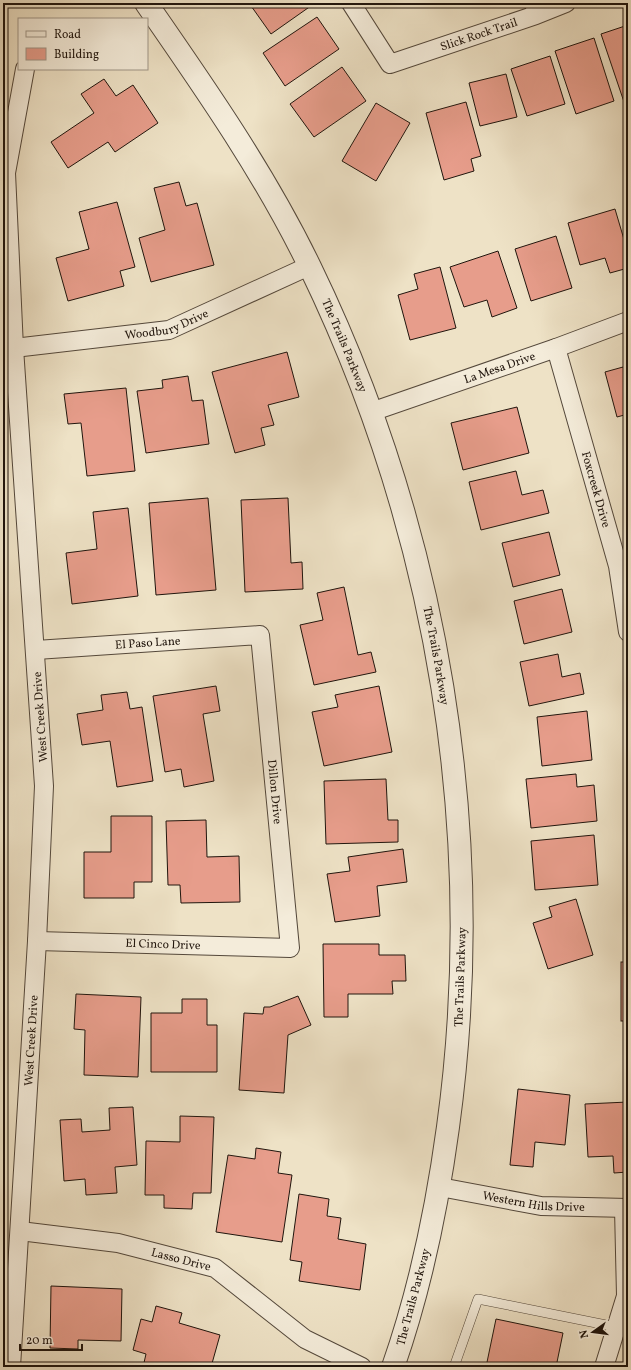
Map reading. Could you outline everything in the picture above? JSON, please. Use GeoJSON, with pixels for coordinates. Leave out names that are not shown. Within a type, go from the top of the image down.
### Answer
{"type":"FeatureCollection","features":[{"type":"Feature","properties":{"kind":"street","name":"The Trails Parkway"},"geometry":{"type":"LineString","coordinates":[[146,3],[235,134],[309,266],[342,340],[371,412],[401,506],[423,584],[437,651],[452,743],[459,816],[463,972],[456,1075],[440,1187],[422,1269],[393,1367]]}},
{"type":"Feature","properties":{"kind":"street","name":"Slick Rock Trail"},"geometry":{"type":"LineString","coordinates":[[351,3],[390,64],[532,9],[566,3]]}},
{"type":"Feature","properties":{"kind":"street","name":"West Creek Drive"},"geometry":{"type":"LineString","coordinates":[[11,1367],[37,941],[44,786],[36,650],[14,348],[6,173],[25,70]]}},
{"type":"Feature","properties":{"kind":"street","name":"Woodbury Drive"},"geometry":{"type":"LineString","coordinates":[[14,348],[170,330],[309,266]]}},
{"type":"Feature","properties":{"kind":"street","name":"La Mesa Drive"},"geometry":{"type":"LineString","coordinates":[[371,412],[556,348],[628,321]]}},
{"type":"Feature","properties":{"kind":"street","name":"Foxcreek Drive"},"geometry":{"type":"LineString","coordinates":[[556,348],[618,566],[628,632]]}},
{"type":"Feature","properties":{"kind":"street","name":"El Paso Lane"},"geometry":{"type":"LineString","coordinates":[[36,650],[260,635]]}},
{"type":"Feature","properties":{"kind":"street","name":"Dillon Drive"},"geometry":{"type":"LineString","coordinates":[[260,635],[290,948]]}},
{"type":"Feature","properties":{"kind":"street","name":"El Cinco Drive"},"geometry":{"type":"LineString","coordinates":[[37,941],[290,948]]}},
{"type":"Feature","properties":{"kind":"street","name":"Western Hills Drive"},"geometry":{"type":"LineString","coordinates":[[440,1187],[541,1206],[626,1208]]}},
{"type":"Feature","properties":{"kind":"street"},"geometry":{"type":"LineString","coordinates":[[604,1367],[626,1296],[626,1208]]}},
{"type":"Feature","properties":{"kind":"street","name":"Lasso Drive"},"geometry":{"type":"LineString","coordinates":[[20,1231],[118,1243],[215,1268],[305,1339],[362,1367]]}},
{"type":"Feature","properties":{"kind":"lane"},"geometry":{"type":"LineString","coordinates":[[454,1367],[478,1299],[616,1327]]}},
{"type":"Feature","properties":{"kind":"building"},"geometry":{"type":"Polygon","coordinates":[[[249,3],[315,3],[271,34],[249,3]]]}},
{"type":"Feature","properties":{"kind":"building"},"geometry":{"type":"Polygon","coordinates":[[[317,17],[339,49],[285,86],[263,53],[317,17]]]}},
{"type":"Feature","properties":{"kind":"building"},"geometry":{"type":"Polygon","coordinates":[[[628,25],[628,101],[624,102],[601,34],[628,25]]]}},
{"type":"Feature","properties":{"kind":"building"},"geometry":{"type":"Polygon","coordinates":[[[594,38],[614,101],[576,114],[555,51],[594,38]]]}},
{"type":"Feature","properties":{"kind":"building"},"geometry":{"type":"Polygon","coordinates":[[[550,56],[565,104],[527,116],[511,69],[550,56]]]}},
{"type":"Feature","properties":{"kind":"building"},"geometry":{"type":"Polygon","coordinates":[[[342,67],[366,101],[314,137],[290,104],[342,67]]]}},
{"type":"Feature","properties":{"kind":"building"},"geometry":{"type":"Polygon","coordinates":[[[506,74],[517,117],[480,126],[469,83],[506,74]]]}},
{"type":"Feature","properties":{"kind":"building"},"geometry":{"type":"Polygon","coordinates":[[[104,79],[116,96],[133,85],[158,123],[115,152],[108,142],[68,168],[51,142],[94,113],[81,94],[104,79]]]}},
{"type":"Feature","properties":{"kind":"building"},"geometry":{"type":"Polygon","coordinates":[[[466,102],[481,156],[471,159],[474,171],[444,180],[426,113],[466,102]]]}},
{"type":"Feature","properties":{"kind":"building"},"geometry":{"type":"Polygon","coordinates":[[[376,103],[410,123],[376,181],[342,161],[376,103]]]}},
{"type":"Feature","properties":{"kind":"building"},"geometry":{"type":"Polygon","coordinates":[[[179,182],[186,206],[197,203],[214,265],[151,282],[139,238],[165,230],[154,188],[179,182]]]}},
{"type":"Feature","properties":{"kind":"building"},"geometry":{"type":"Polygon","coordinates":[[[117,202],[135,267],[120,271],[124,286],[68,301],[56,258],[89,249],[79,212],[117,202]]]}},
{"type":"Feature","properties":{"kind":"building"},"geometry":{"type":"Polygon","coordinates":[[[615,209],[628,253],[628,268],[610,273],[605,258],[580,265],[568,223],[615,209]]]}},
{"type":"Feature","properties":{"kind":"building"},"geometry":{"type":"Polygon","coordinates":[[[556,236],[572,288],[531,301],[515,249],[556,236]]]}},
{"type":"Feature","properties":{"kind":"building"},"geometry":{"type":"Polygon","coordinates":[[[498,251],[517,308],[492,317],[487,300],[464,307],[450,267],[498,251]]]}},
{"type":"Feature","properties":{"kind":"building"},"geometry":{"type":"Polygon","coordinates":[[[440,267],[456,328],[410,340],[398,295],[418,289],[414,274],[440,267]]]}},
{"type":"Feature","properties":{"kind":"building"},"geometry":{"type":"Polygon","coordinates":[[[287,352],[299,397],[268,405],[274,425],[261,428],[265,445],[235,453],[212,372],[287,352]]]}},
{"type":"Feature","properties":{"kind":"building"},"geometry":{"type":"Polygon","coordinates":[[[623,367],[628,382],[628,414],[617,417],[605,372],[623,367]]]}},
{"type":"Feature","properties":{"kind":"building"},"geometry":{"type":"Polygon","coordinates":[[[188,376],[192,401],[203,400],[209,444],[146,453],[137,391],[163,388],[162,380],[188,376]]]}},
{"type":"Feature","properties":{"kind":"building"},"geometry":{"type":"Polygon","coordinates":[[[126,388],[135,471],[87,476],[81,423],[68,424],[64,394],[126,388]]]}},
{"type":"Feature","properties":{"kind":"building"},"geometry":{"type":"Polygon","coordinates":[[[517,407],[529,453],[463,470],[451,423],[517,407]]]}},
{"type":"Feature","properties":{"kind":"building"},"geometry":{"type":"Polygon","coordinates":[[[516,471],[522,495],[543,490],[549,513],[481,530],[469,482],[516,471]]]}},
{"type":"Feature","properties":{"kind":"building"},"geometry":{"type":"Polygon","coordinates":[[[208,498],[216,590],[156,595],[149,503],[208,498]]]}},
{"type":"Feature","properties":{"kind":"building"},"geometry":{"type":"Polygon","coordinates":[[[288,498],[291,563],[302,562],[303,589],[245,592],[241,500],[288,498]]]}},
{"type":"Feature","properties":{"kind":"building"},"geometry":{"type":"Polygon","coordinates":[[[128,508],[138,596],[72,604],[66,553],[97,549],[93,512],[128,508]]]}},
{"type":"Feature","properties":{"kind":"building"},"geometry":{"type":"Polygon","coordinates":[[[549,532],[560,575],[513,587],[502,543],[549,532]]]}},
{"type":"Feature","properties":{"kind":"building"},"geometry":{"type":"Polygon","coordinates":[[[344,587],[358,655],[371,652],[376,672],[314,685],[300,625],[323,620],[317,593],[344,587]]]}},
{"type":"Feature","properties":{"kind":"building"},"geometry":{"type":"Polygon","coordinates":[[[562,589],[572,632],[524,644],[514,601],[562,589]]]}},
{"type":"Feature","properties":{"kind":"building"},"geometry":{"type":"Polygon","coordinates":[[[558,654],[562,677],[580,673],[584,694],[529,706],[520,662],[558,654]]]}},
{"type":"Feature","properties":{"kind":"building"},"geometry":{"type":"Polygon","coordinates":[[[216,686],[220,711],[203,714],[214,781],[184,787],[181,769],[165,772],[153,696],[216,686]]]}},
{"type":"Feature","properties":{"kind":"building"},"geometry":{"type":"Polygon","coordinates":[[[379,686],[392,752],[324,766],[312,712],[338,707],[335,695],[379,686]]]}},
{"type":"Feature","properties":{"kind":"building"},"geometry":{"type":"Polygon","coordinates":[[[127,692],[130,709],[142,707],[153,781],[117,787],[110,741],[82,745],[77,714],[103,710],[101,695],[127,692]]]}},
{"type":"Feature","properties":{"kind":"building"},"geometry":{"type":"Polygon","coordinates":[[[587,711],[592,760],[542,766],[537,717],[587,711]]]}},
{"type":"Feature","properties":{"kind":"building"},"geometry":{"type":"Polygon","coordinates":[[[576,774],[577,787],[594,785],[597,821],[531,828],[526,779],[576,774]]]}},
{"type":"Feature","properties":{"kind":"building"},"geometry":{"type":"Polygon","coordinates":[[[386,779],[388,820],[398,820],[398,842],[326,844],[324,781],[386,779]]]}},
{"type":"Feature","properties":{"kind":"building"},"geometry":{"type":"Polygon","coordinates":[[[111,816],[152,816],[152,882],[134,882],[134,898],[84,898],[84,852],[111,852],[111,816]]]}},
{"type":"Feature","properties":{"kind":"building"},"geometry":{"type":"Polygon","coordinates":[[[206,820],[207,857],[239,856],[240,902],[181,903],[180,885],[168,885],[166,821],[206,820]]]}},
{"type":"Feature","properties":{"kind":"building"},"geometry":{"type":"Polygon","coordinates":[[[594,835],[598,885],[535,890],[531,841],[594,835]]]}},
{"type":"Feature","properties":{"kind":"building"},"geometry":{"type":"Polygon","coordinates":[[[403,849],[407,882],[377,886],[380,916],[335,922],[327,874],[350,871],[348,857],[403,849]]]}},
{"type":"Feature","properties":{"kind":"building"},"geometry":{"type":"Polygon","coordinates":[[[576,899],[593,955],[548,969],[533,923],[552,917],[549,907],[576,899]]]}},
{"type":"Feature","properties":{"kind":"building"},"geometry":{"type":"Polygon","coordinates":[[[323,944],[379,944],[379,955],[405,955],[406,981],[392,981],[393,994],[348,994],[348,1017],[324,1017],[323,944]]]}},
{"type":"Feature","properties":{"kind":"building"},"geometry":{"type":"Polygon","coordinates":[[[621,962],[628,962],[628,1021],[621,1021],[621,962]]]}},
{"type":"Feature","properties":{"kind":"building"},"geometry":{"type":"Polygon","coordinates":[[[76,994],[141,997],[138,1077],[84,1075],[85,1030],[74,1029],[76,994]]]}},
{"type":"Feature","properties":{"kind":"building"},"geometry":{"type":"Polygon","coordinates":[[[298,996],[311,1025],[288,1035],[284,1093],[239,1090],[244,1013],[263,1014],[264,1007],[270,1007],[298,996]]]}},
{"type":"Feature","properties":{"kind":"building"},"geometry":{"type":"Polygon","coordinates":[[[182,999],[207,999],[207,1025],[217,1025],[217,1072],[151,1072],[151,1013],[182,1013],[182,999]]]}},
{"type":"Feature","properties":{"kind":"building"},"geometry":{"type":"Polygon","coordinates":[[[518,1089],[570,1095],[565,1145],[535,1142],[533,1167],[510,1165],[518,1089]]]}},
{"type":"Feature","properties":{"kind":"building"},"geometry":{"type":"Polygon","coordinates":[[[628,1102],[628,1172],[614,1173],[613,1156],[588,1157],[585,1104],[628,1102]]]}},
{"type":"Feature","properties":{"kind":"building"},"geometry":{"type":"Polygon","coordinates":[[[133,1107],[137,1165],[115,1167],[117,1193],[86,1195],[85,1179],[64,1181],[60,1120],[81,1119],[82,1132],[110,1130],[109,1108],[133,1107]]]}},
{"type":"Feature","properties":{"kind":"building"},"geometry":{"type":"Polygon","coordinates":[[[180,1116],[214,1117],[211,1193],[193,1193],[192,1209],[164,1208],[164,1195],[145,1195],[146,1141],[180,1142],[180,1116]]]}},
{"type":"Feature","properties":{"kind":"building"},"geometry":{"type":"Polygon","coordinates":[[[256,1148],[281,1152],[278,1173],[292,1175],[282,1242],[216,1232],[228,1155],[255,1159],[256,1148]]]}},
{"type":"Feature","properties":{"kind":"building"},"geometry":{"type":"Polygon","coordinates":[[[299,1194],[329,1199],[327,1216],[341,1218],[338,1239],[366,1244],[360,1290],[299,1281],[302,1262],[290,1260],[299,1194]]]}},
{"type":"Feature","properties":{"kind":"building"},"geometry":{"type":"Polygon","coordinates":[[[51,1286],[122,1289],[121,1341],[78,1340],[78,1349],[50,1348],[51,1286]]]}},
{"type":"Feature","properties":{"kind":"building"},"geometry":{"type":"Polygon","coordinates":[[[156,1306],[182,1313],[179,1323],[220,1335],[211,1367],[143,1367],[146,1354],[133,1350],[141,1319],[152,1322],[156,1306]]]}},
{"type":"Feature","properties":{"kind":"building"},"geometry":{"type":"Polygon","coordinates":[[[496,1319],[563,1333],[556,1367],[486,1367],[496,1319]]]}}]}
